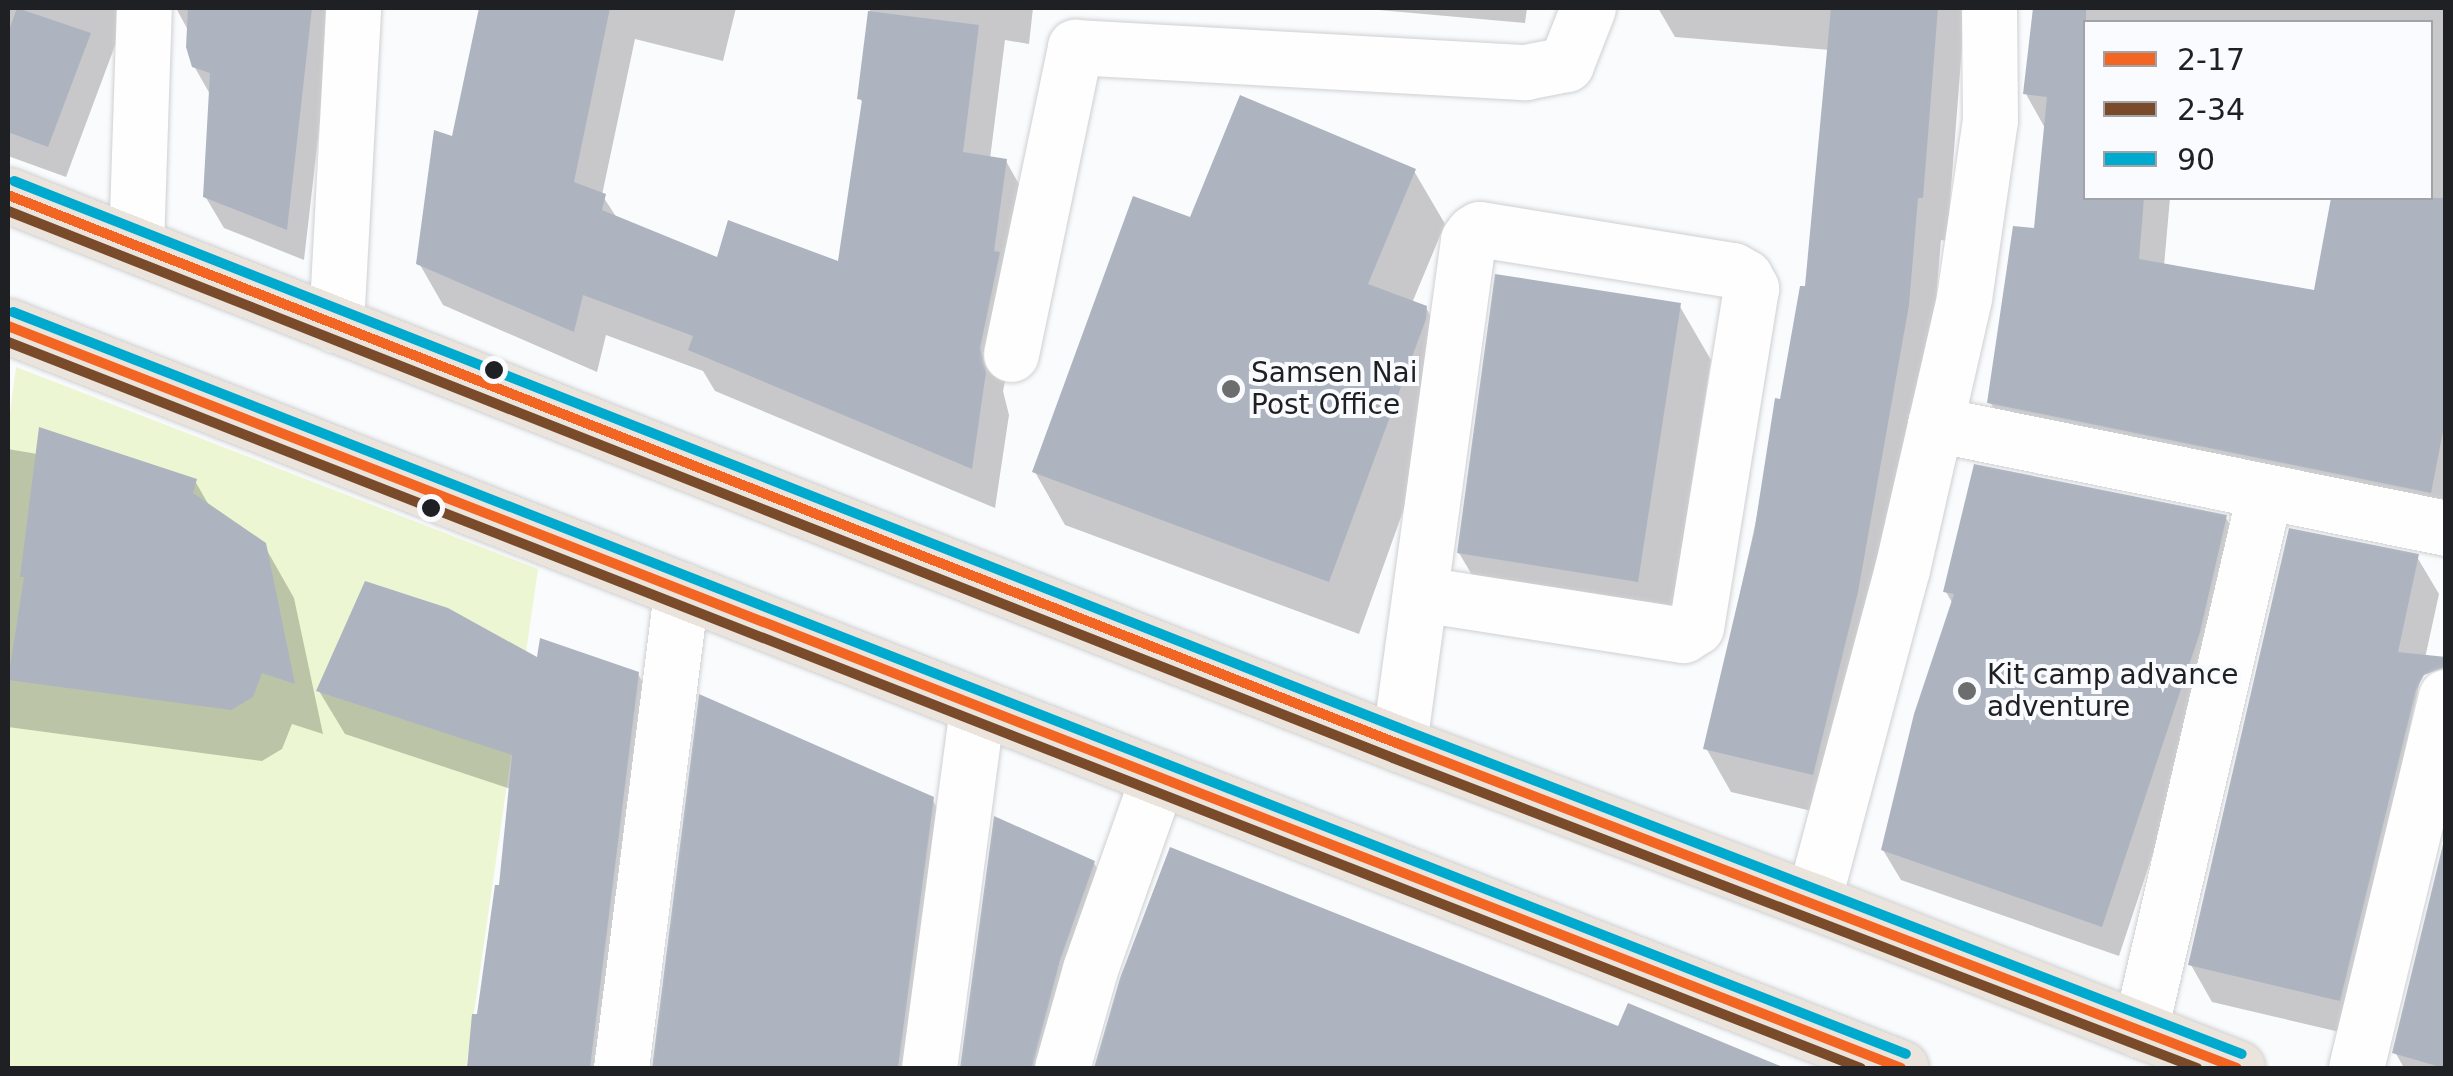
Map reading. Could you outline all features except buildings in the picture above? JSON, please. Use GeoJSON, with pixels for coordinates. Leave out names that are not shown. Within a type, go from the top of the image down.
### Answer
{"type":"FeatureCollection","features":[{"type":"Feature","properties":{"kind":"main road"},"geometry":{"type":"LineString","coordinates":[[8,195],[1398,744],[1814,900],[2237,1068]]}},
{"type":"Feature","properties":{"kind":"main road"},"geometry":{"type":"LineString","coordinates":[[8,326],[1900,1068]]}},
{"type":"Feature","properties":{"kind":"street"},"geometry":{"type":"LineString","coordinates":[[136,246],[144,8]]}},
{"type":"Feature","properties":{"kind":"street"},"geometry":{"type":"LineString","coordinates":[[336,325],[353,8]]}},
{"type":"Feature","properties":{"kind":"street"},"geometry":{"type":"LineString","coordinates":[[1011,354],[1077,27],[1525,72],[1566,64],[1588,8]]}},
{"type":"Feature","properties":{"kind":"street"},"geometry":{"type":"LineString","coordinates":[[1814,900],[1902,569],[1964,298],[1990,120],[1989,8]]}},
{"type":"Feature","properties":{"kind":"street"},"geometry":{"type":"LineString","coordinates":[[1398,744],[1468,240],[1473,233],[1479,229],[1733,270],[1744,277],[1751,288],[1696,627],[1683,635],[1421,594]]}},
{"type":"Feature","properties":{"kind":"street"},"geometry":{"type":"LineString","coordinates":[[1935,424],[2446,528]]}},
{"type":"Feature","properties":{"kind":"street"},"geometry":{"type":"LineString","coordinates":[[2140,1030],[2264,491]]}},
{"type":"Feature","properties":{"kind":"street"},"geometry":{"type":"LineString","coordinates":[[622,1068],[681,590]]}},
{"type":"Feature","properties":{"kind":"street"},"geometry":{"type":"LineString","coordinates":[[2356,1068],[2446,697]]}},
{"type":"Feature","properties":{"kind":"street"},"geometry":{"type":"LineString","coordinates":[[929,1068],[978,707]]}},
{"type":"Feature","properties":{"kind":"street"},"geometry":{"type":"LineString","coordinates":[[1062,1068],[1090,970],[1158,777]]}},
{"type":"Feature","properties":{"kind":"green space"},"geometry":{"type":"Polygon","coordinates":[[[16,367],[538,569],[466,1068],[8,1068],[8,429],[16,367]]]}},
{"type":"Feature","properties":{"kind":"transit line","name":"90"},"geometry":{"type":"LineString","coordinates":[[14,181],[1404,730],[2242,1054]]}},
{"type":"Feature","properties":{"kind":"transit line","name":"2-17"},"geometry":{"type":"LineString","coordinates":[[8,195],[1399,744],[2237,1068]]}},
{"type":"Feature","properties":{"kind":"transit line","name":"2-34"},"geometry":{"type":"LineString","coordinates":[[8,211],[1393,758],[2197,1068]]}},
{"type":"Feature","properties":{"kind":"transit line","name":"90"},"geometry":{"type":"LineString","coordinates":[[13,312],[1906,1054]]}},
{"type":"Feature","properties":{"kind":"transit line","name":"2-17"},"geometry":{"type":"LineString","coordinates":[[8,326],[1901,1068]]}},
{"type":"Feature","properties":{"kind":"transit line","name":"2-34"},"geometry":{"type":"LineString","coordinates":[[8,342],[1861,1068]]}},
{"type":"Feature","properties":{"kind":"place","name":"Samsen Nai Post Office"},"geometry":{"type":"Point","coordinates":[1231,389]}},
{"type":"Feature","properties":{"kind":"place","name":"Kit camp advance adventure"},"geometry":{"type":"Point","coordinates":[1967,691]}}]}
